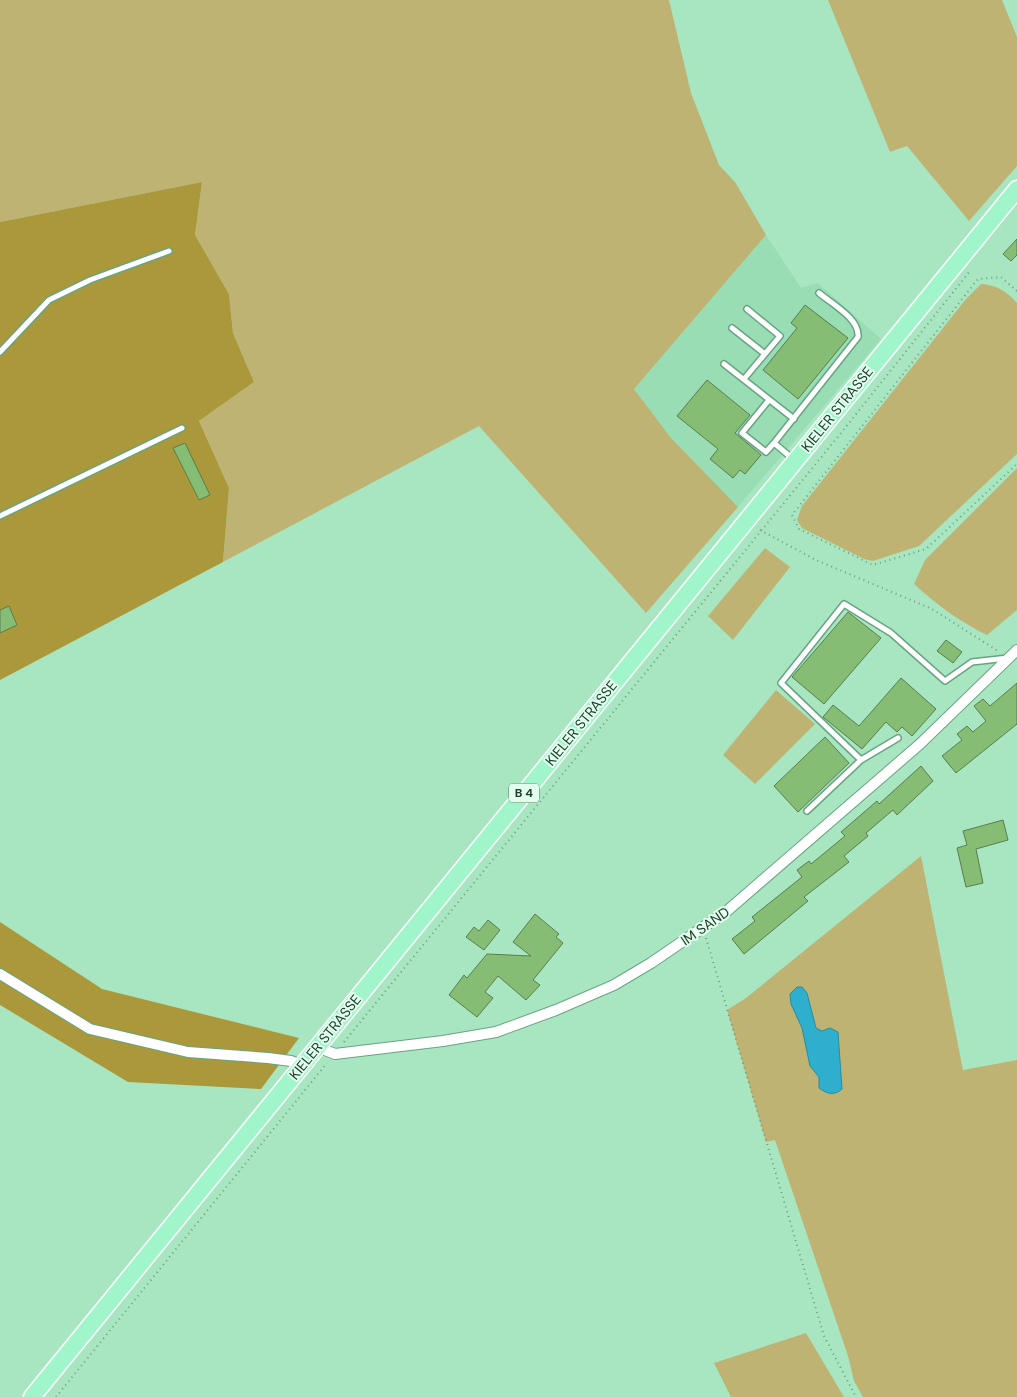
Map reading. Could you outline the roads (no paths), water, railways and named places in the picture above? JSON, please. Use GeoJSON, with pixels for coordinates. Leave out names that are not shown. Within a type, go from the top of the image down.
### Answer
{"type":"FeatureCollection","features":[{"type":"Feature","properties":{"kind":"main road","name":"KIELER STRASSE"},"geometry":{"type":"LineString","coordinates":[[32,1397],[1017,189]]}},
{"type":"Feature","properties":{"kind":"street","name":"IM SAND"},"geometry":{"type":"LineString","coordinates":[[317,1047],[335,1054],[443,1041],[496,1032],[556,1010],[614,985],[728,911],[913,751],[1017,650]]}},
{"type":"Feature","properties":{"kind":"street"},"geometry":{"type":"LineString","coordinates":[[0,974],[90,1028],[188,1052],[268,1058],[291,1061],[303,1065]]}},
{"type":"Feature","properties":{"kind":"lane"},"geometry":{"type":"LineString","coordinates":[[0,352],[49,300],[90,280],[169,251]]}},
{"type":"Feature","properties":{"kind":"lane"},"geometry":{"type":"LineString","coordinates":[[769,400],[742,433],[766,452],[858,338],[859,331],[855,323],[819,293]]}},
{"type":"Feature","properties":{"kind":"lane"},"geometry":{"type":"LineString","coordinates":[[744,379],[780,336],[747,309]]}},
{"type":"Feature","properties":{"kind":"lane"},"geometry":{"type":"LineString","coordinates":[[732,328],[765,354]]}},
{"type":"Feature","properties":{"kind":"lane"},"geometry":{"type":"LineString","coordinates":[[724,364],[794,419]]}},
{"type":"Feature","properties":{"kind":"lane"},"geometry":{"type":"LineString","coordinates":[[0,516],[182,428]]}},
{"type":"Feature","properties":{"kind":"lane"},"geometry":{"type":"LineString","coordinates":[[774,443],[795,461]]}},
{"type":"Feature","properties":{"kind":"lane"},"geometry":{"type":"LineString","coordinates":[[861,760],[781,684],[844,604],[891,634],[946,681],[972,662],[1009,658]]}},
{"type":"Feature","properties":{"kind":"lane"},"geometry":{"type":"LineString","coordinates":[[807,811],[861,760],[898,738]]}},
{"type":"Feature","properties":{"kind":"water"},"geometry":{"type":"Polygon","coordinates":[[[797,987],[802,987],[807,993],[816,1028],[822,1031],[830,1028],[838,1032],[842,1089],[836,1093],[828,1093],[819,1088],[819,1077],[810,1066],[802,1028],[791,1004],[790,994],[797,987]]]}}]}
